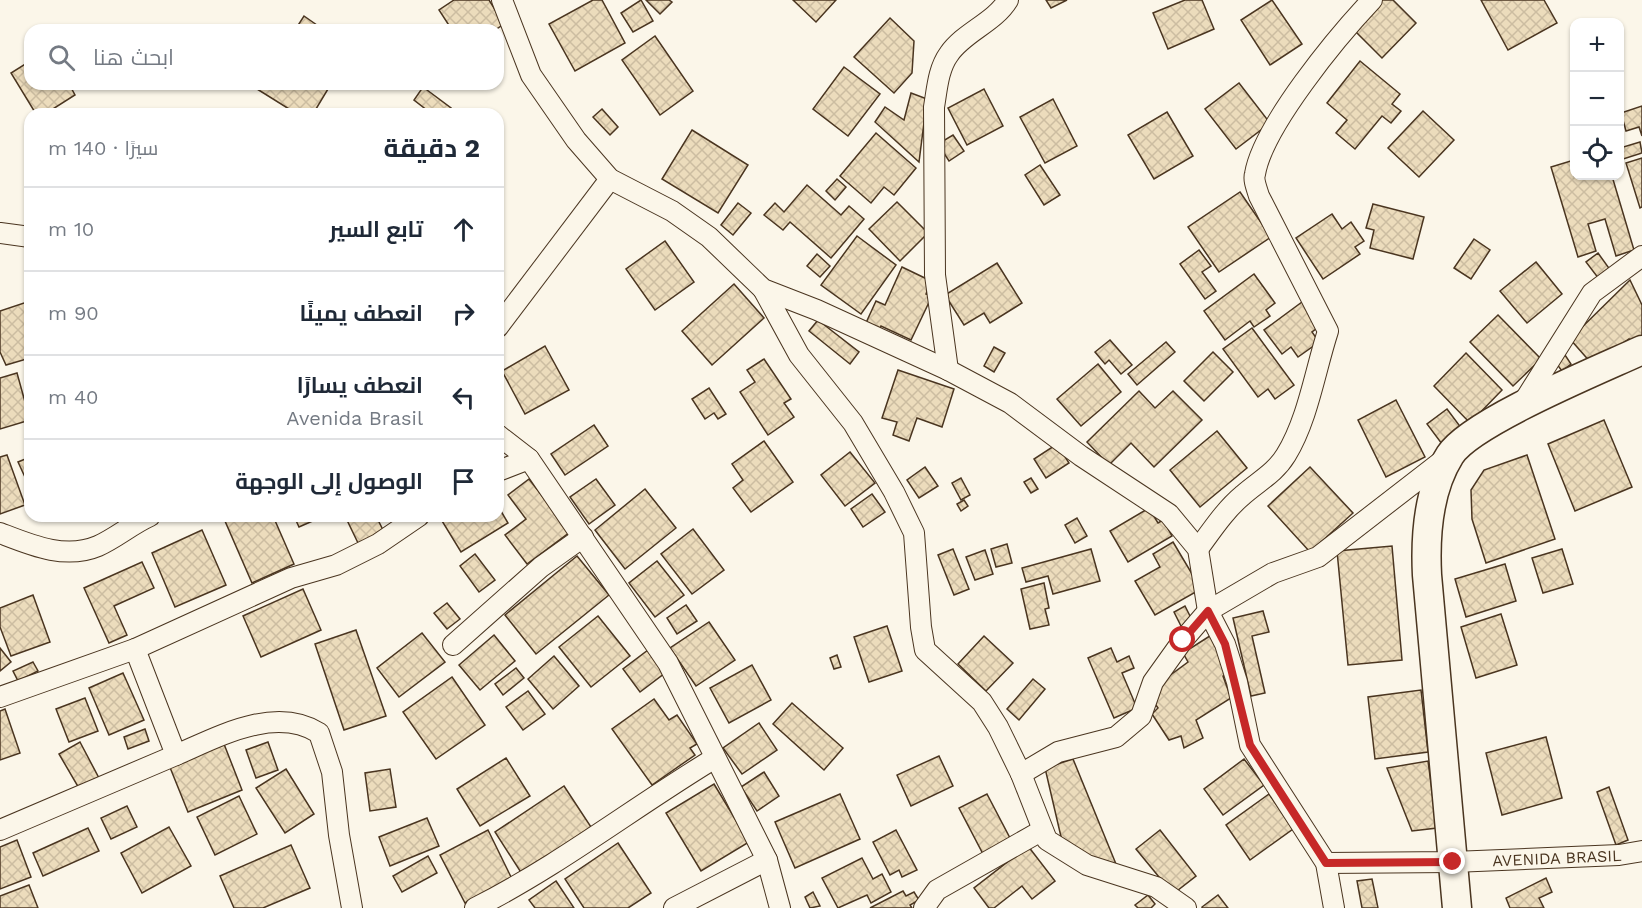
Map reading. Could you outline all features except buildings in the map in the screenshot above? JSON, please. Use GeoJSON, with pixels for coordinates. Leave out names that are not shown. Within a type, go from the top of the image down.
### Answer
{"type":"FeatureCollection","features":[{"type":"Feature","properties":{"kind":"main road"},"geometry":{"type":"LineString","coordinates":[[1457,908],[1425,535],[1434,495],[1450,455],[1470,435],[1520,408],[1642,350]]}},
{"type":"Feature","properties":{"kind":"street"},"geometry":{"type":"LineString","coordinates":[[502,0],[531,75],[576,140],[610,179],[672,212],[709,237],[763,289],[799,354],[853,423],[894,492],[914,533],[921,627],[926,650],[982,702],[998,727],[1021,774],[1041,831],[1047,840],[1087,864],[1156,887],[1186,908]]}},
{"type":"Feature","properties":{"kind":"street"},"geometry":{"type":"LineString","coordinates":[[948,370],[935,275],[935,99],[942,71],[951,51],[992,18],[1008,0]]}},
{"type":"Feature","properties":{"kind":"street"},"geometry":{"type":"LineString","coordinates":[[1198,549],[1219,519],[1243,495],[1269,477],[1287,454],[1302,418],[1328,331],[1259,196],[1254,176],[1262,149],[1265,140],[1308,79],[1351,22],[1372,0]]}},
{"type":"Feature","properties":{"kind":"street"},"geometry":{"type":"LineString","coordinates":[[504,319],[610,179]]}},
{"type":"Feature","properties":{"kind":"street"},"geometry":{"type":"LineString","coordinates":[[0,233],[24,236]]}},
{"type":"Feature","properties":{"kind":"street"},"geometry":{"type":"LineString","coordinates":[[1520,408],[1592,293],[1642,256]]}},
{"type":"Feature","properties":{"kind":"street"},"geometry":{"type":"LineString","coordinates":[[763,289],[818,310],[948,370],[1010,403],[1081,456],[1169,514],[1198,549],[1208,611],[1225,644],[1250,745],[1326,863],[1334,908]]}},
{"type":"Feature","properties":{"kind":"street"},"geometry":{"type":"LineString","coordinates":[[504,440],[529,459],[668,663],[767,860],[780,908]]}},
{"type":"Feature","properties":{"kind":"street"},"geometry":{"type":"LineString","coordinates":[[1021,774],[1058,752],[1116,737],[1141,716],[1153,682],[1183,640],[1208,611],[1273,573],[1318,557],[1450,455]]}},
{"type":"Feature","properties":{"kind":"street"},"geometry":{"type":"LineString","coordinates":[[504,469],[529,459]]}},
{"type":"Feature","properties":{"kind":"street"},"geometry":{"type":"LineString","coordinates":[[0,533],[55,551],[77,552],[99,545],[137,522]]}},
{"type":"Feature","properties":{"kind":"street"},"geometry":{"type":"LineString","coordinates":[[0,697],[135,649],[291,578],[336,565],[378,544],[410,522]]}},
{"type":"Feature","properties":{"kind":"street"},"geometry":{"type":"LineString","coordinates":[[453,645],[541,567],[583,537]]}},
{"type":"Feature","properties":{"kind":"street"},"geometry":{"type":"LineString","coordinates":[[135,649],[176,755]]}},
{"type":"Feature","properties":{"kind":"street"},"geometry":{"type":"LineString","coordinates":[[0,831],[235,730],[271,722],[302,724],[319,733],[332,772],[339,835],[352,908]]}},
{"type":"Feature","properties":{"kind":"street"},"geometry":{"type":"LineString","coordinates":[[475,908],[516,887],[598,836],[666,788],[715,758]]}},
{"type":"Feature","properties":{"kind":"street"},"geometry":{"type":"LineString","coordinates":[[924,908],[938,890],[1041,831]]}},
{"type":"Feature","properties":{"kind":"street","name":"AVENIDA BRASIL"},"geometry":{"type":"LineString","coordinates":[[1326,863],[1453,862],[1619,855],[1642,851]]}},
{"type":"Feature","properties":{"kind":"street"},"geometry":{"type":"LineString","coordinates":[[674,908],[767,860]]}},
{"type":"Feature","properties":{"kind":"route"},"geometry":{"type":"LineString","coordinates":[[1183,640],[1208,611],[1225,644],[1237,682],[1250,745],[1310,834],[1326,863],[1453,862]]}}]}
